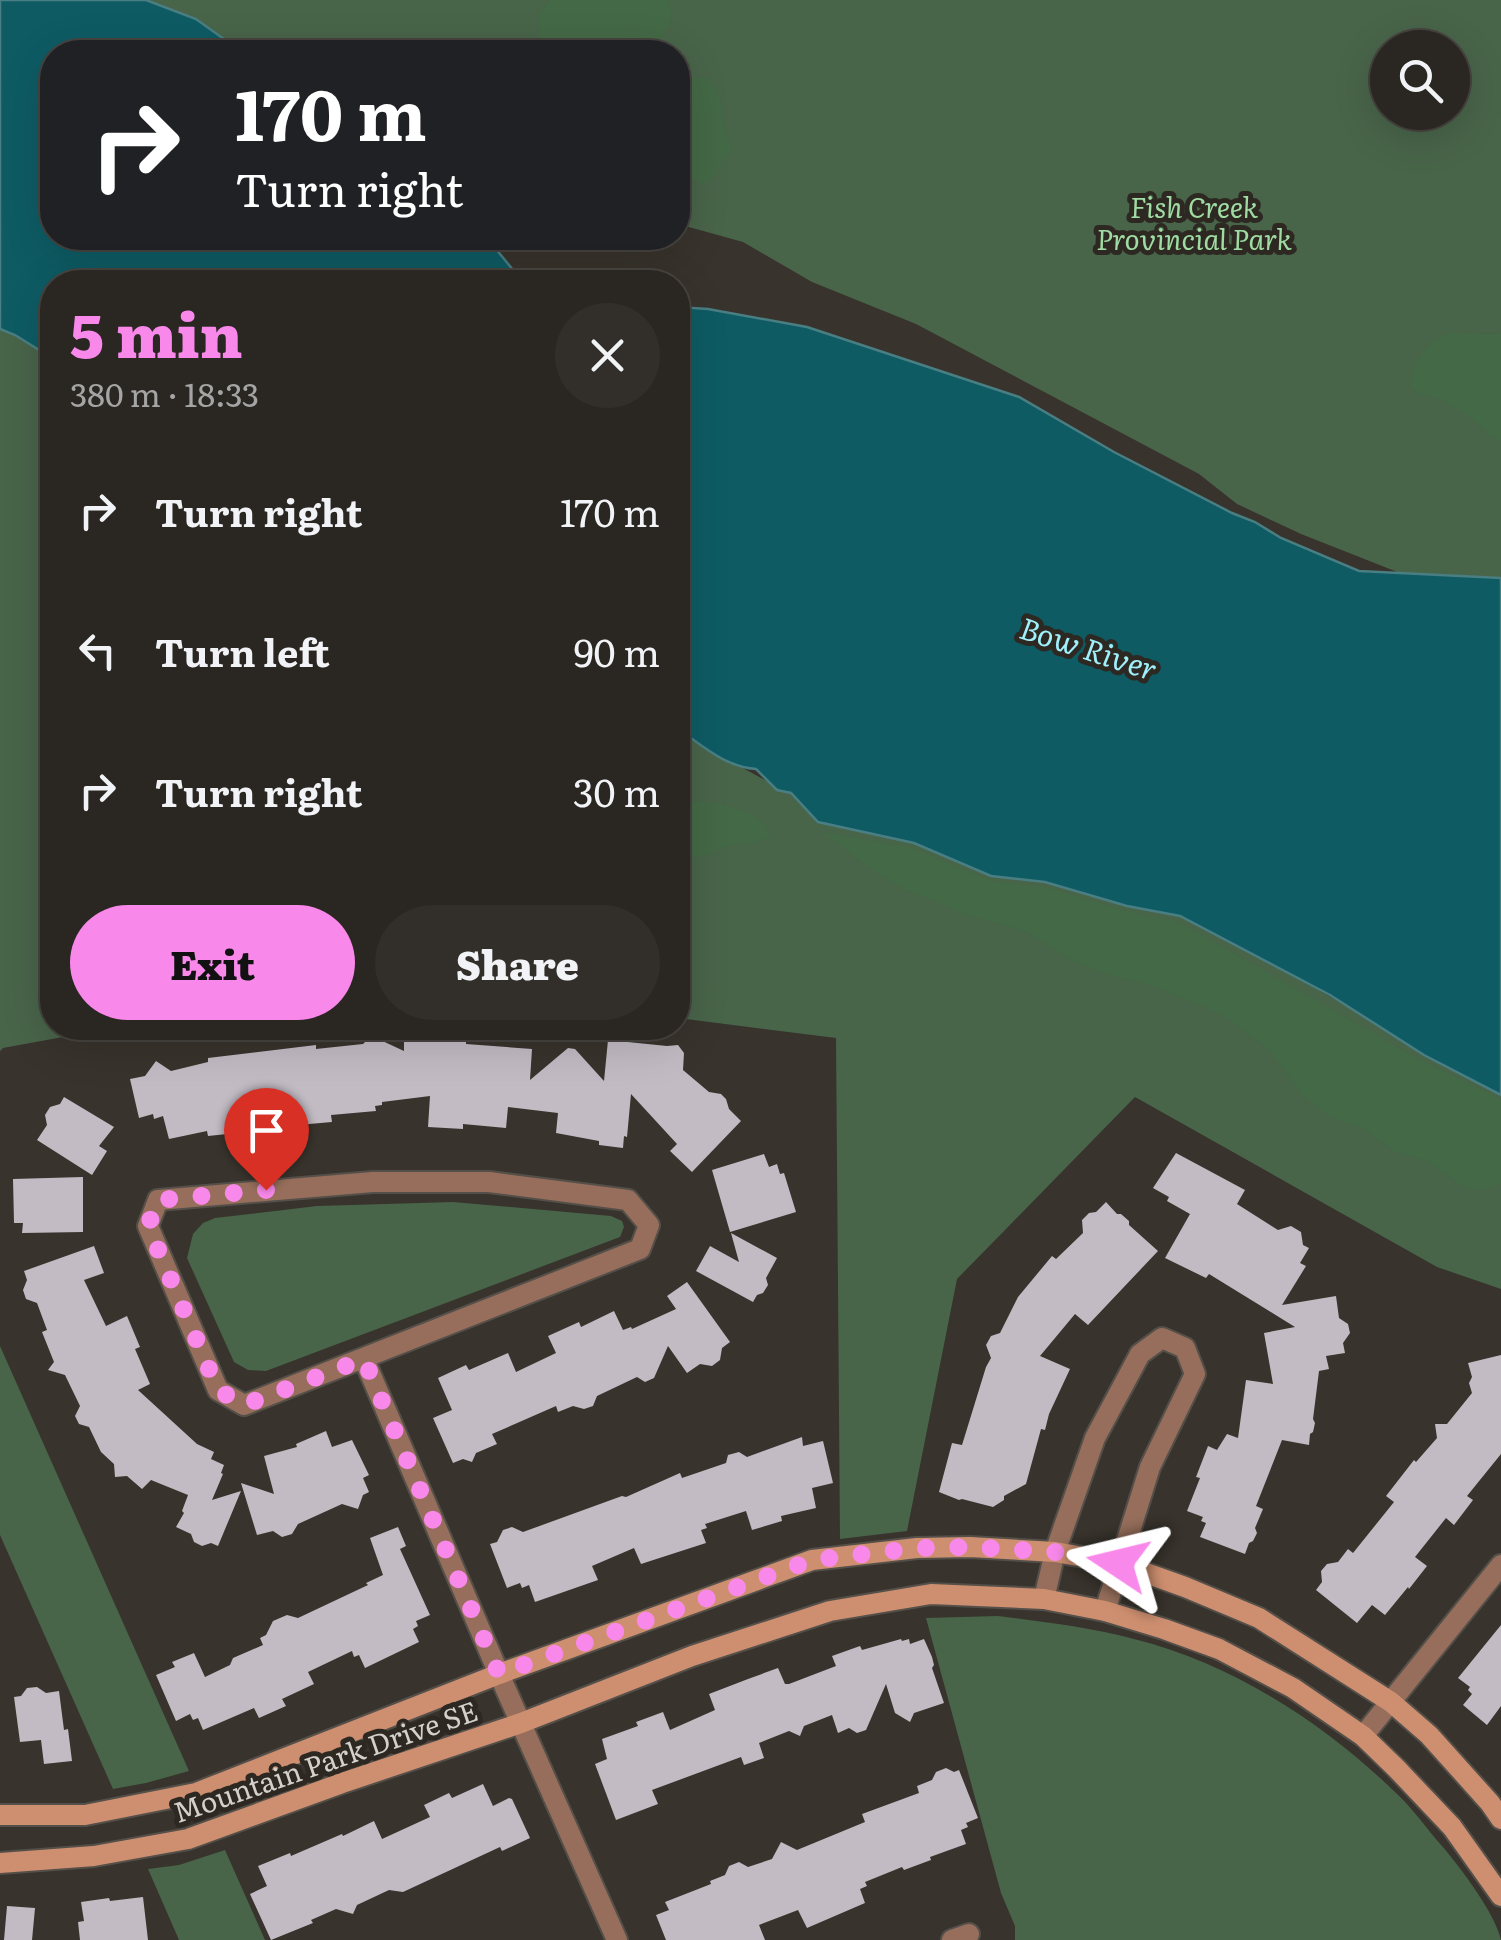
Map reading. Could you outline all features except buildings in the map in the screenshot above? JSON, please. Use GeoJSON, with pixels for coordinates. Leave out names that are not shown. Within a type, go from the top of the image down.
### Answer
{"type":"FeatureCollection","features":[{"type":"Feature","properties":{"kind":"street"},"geometry":{"type":"LineString","coordinates":[[373,1182],[488,1182],[628,1200],[649,1225],[640,1249],[364,1359],[244,1405],[218,1390],[148,1226],[158,1200],[373,1182]]}},
{"type":"Feature","properties":{"kind":"street"},"geometry":{"type":"LineString","coordinates":[[1044,1599],[1055,1552],[1095,1438],[1140,1354],[1162,1338],[1184,1348],[1195,1374],[1150,1467],[1105,1611]]}},
{"type":"Feature","properties":{"kind":"street"},"geometry":{"type":"LineString","coordinates":[[364,1359],[617,1940]]}},
{"type":"Feature","properties":{"kind":"street","name":"Mountain Park Drive SE"},"geometry":{"type":"LineString","coordinates":[[0,1815],[84,1814],[196,1793],[499,1674],[812,1560],[917,1548],[970,1547],[1055,1552],[1118,1563],[1259,1618],[1391,1702],[1429,1736],[1501,1819]]}},
{"type":"Feature","properties":{"kind":"street"},"geometry":{"type":"LineString","coordinates":[[1363,1736],[1501,1565]]}},
{"type":"Feature","properties":{"kind":"street","name":"Mountain Park Drive SE"},"geometry":{"type":"LineString","coordinates":[[0,1863],[94,1856],[188,1839],[521,1724],[692,1656],[830,1611],[931,1594],[1044,1599],[1105,1611],[1219,1649],[1293,1688],[1363,1736],[1452,1827],[1501,1896]]}},
{"type":"Feature","properties":{"kind":"green space","name":"Fish Creek Provincial Park"},"geometry":{"type":"Polygon","coordinates":[[[134,0],[1501,0],[1501,609],[1301,534],[1237,504],[1199,474],[916,324],[812,282],[743,242],[690,227],[690,40],[189,40],[134,0]]]}},
{"type":"Feature","properties":{"kind":"green space"},"geometry":{"type":"Polygon","coordinates":[[[550,0],[668,0],[671,20],[659,40],[539,40],[539,14],[550,0]]]}},
{"type":"Feature","properties":{"kind":"green space"},"geometry":{"type":"Polygon","coordinates":[[[706,77],[718,93],[732,147],[711,179],[703,184],[690,176],[690,79],[706,77]]]}},
{"type":"Feature","properties":{"kind":"green space"},"geometry":{"type":"Polygon","coordinates":[[[0,316],[40,344],[40,1040],[47,1040],[0,1051],[0,316]]]}},
{"type":"Feature","properties":{"kind":"green space"},"geometry":{"type":"Polygon","coordinates":[[[1452,333],[1501,334],[1501,442],[1468,415],[1411,388],[1422,353],[1435,340],[1452,333]]]}},
{"type":"Feature","properties":{"kind":"green space"},"geometry":{"type":"Polygon","coordinates":[[[690,739],[767,781],[874,826],[1196,920],[1397,1035],[1501,1074],[1501,1289],[1437,1267],[1135,1097],[957,1279],[907,1531],[840,1539],[836,1038],[690,1020],[690,739]]]}},
{"type":"Feature","properties":{"kind":"green space"},"geometry":{"type":"Polygon","coordinates":[[[705,801],[752,815],[771,835],[754,843],[690,856],[690,803],[705,801]]]}},
{"type":"Feature","properties":{"kind":"green space"},"geometry":{"type":"Polygon","coordinates":[[[822,832],[910,847],[992,881],[1046,887],[1129,912],[1179,922],[1420,1060],[1501,1099],[1501,1182],[1487,1189],[1467,1189],[1427,1161],[1394,1151],[1362,1127],[1324,1113],[1303,1095],[1268,1049],[1229,1019],[1144,983],[1075,962],[1025,931],[960,913],[905,890],[822,832]]]}},
{"type":"Feature","properties":{"kind":"green space"},"geometry":{"type":"Polygon","coordinates":[[[453,1202],[611,1216],[622,1221],[624,1227],[620,1237],[266,1371],[248,1370],[234,1362],[187,1258],[193,1234],[203,1223],[215,1218],[317,1206],[453,1202]]]}},
{"type":"Feature","properties":{"kind":"green space"},"geometry":{"type":"Polygon","coordinates":[[[0,1346],[189,1771],[113,1789],[0,1535],[0,1346]]]}},
{"type":"Feature","properties":{"kind":"green space"},"geometry":{"type":"Polygon","coordinates":[[[998,1616],[1134,1639],[1206,1663],[1274,1698],[1367,1766],[1411,1808],[1473,1887],[1501,1940],[1015,1940],[1015,1926],[1001,1893],[926,1618],[998,1616]]]}},
{"type":"Feature","properties":{"kind":"green space"},"geometry":{"type":"Polygon","coordinates":[[[225,1850],[265,1940],[179,1940],[148,1869],[179,1865],[225,1850]]]}},
{"type":"Feature","properties":{"kind":"water"},"geometry":{"type":"Polygon","coordinates":[[[0,0],[146,0],[196,19],[225,40],[40,40],[40,250],[497,250],[513,270],[40,270],[40,351],[0,329],[0,0]]]}},
{"type":"Feature","properties":{"kind":"water","name":"Bow River"},"geometry":{"type":"Polygon","coordinates":[[[690,308],[807,327],[1019,397],[1232,513],[1359,571],[1501,578],[1501,1095],[1424,1055],[1330,995],[1180,916],[1127,906],[1045,882],[991,876],[914,843],[818,822],[791,793],[777,790],[756,769],[724,760],[690,737],[690,308]]]}},
{"type":"Feature","properties":{"kind":"route"},"geometry":{"type":"LineString","coordinates":[[266,1190],[158,1200],[148,1226],[218,1390],[244,1405],[364,1359],[499,1674],[812,1560],[917,1548],[970,1547],[1055,1552],[1118,1563]]}}]}
